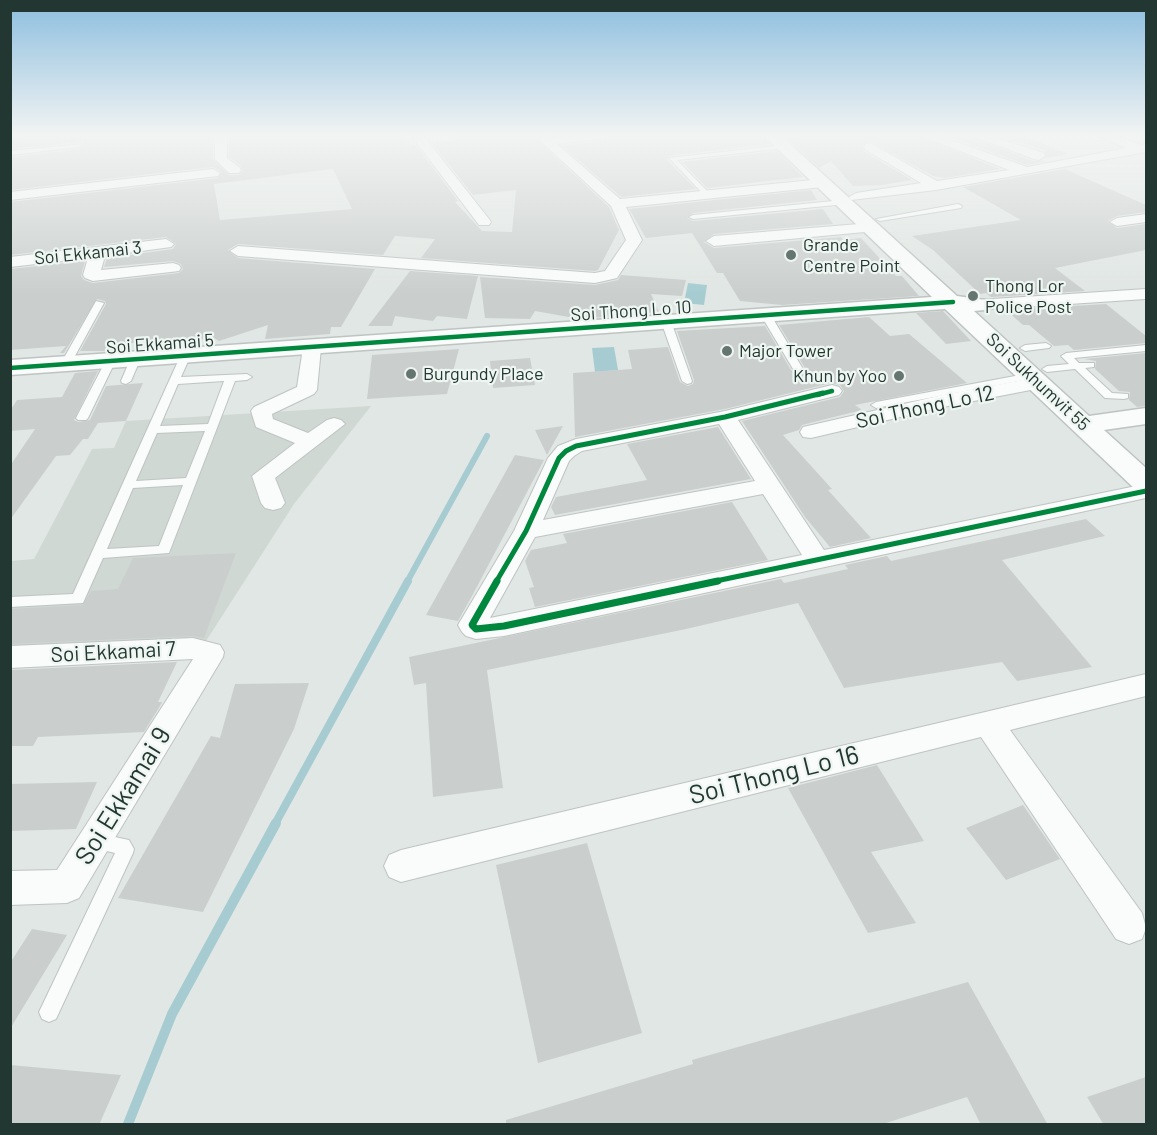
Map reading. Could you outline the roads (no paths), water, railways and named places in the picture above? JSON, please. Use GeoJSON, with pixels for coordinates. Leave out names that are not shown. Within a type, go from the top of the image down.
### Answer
{"type":"FeatureCollection","features":[{"type":"Feature","properties":{"kind":"main road","name":"Soi Sukhumvit 55"},"geometry":{"type":"LineString","coordinates":[[836,188],[876,224],[977,305],[1145,478]]}},
{"type":"Feature","properties":{"kind":"main road","name":"Soi Sukhumvit 55"},"geometry":{"type":"LineString","coordinates":[[876,224],[953,302],[1037,365]]}},
{"type":"Feature","properties":{"kind":"main road","name":"Soi Thong Lo 10"},"geometry":{"type":"LineString","coordinates":[[312,348],[953,302],[977,305]]}},
{"type":"Feature","properties":{"kind":"main road","name":"Soi Ekkamai 5"},"geometry":{"type":"LineString","coordinates":[[10,368],[110,362],[131,370],[185,357],[312,348]]}},
{"type":"Feature","properties":{"kind":"main road"},"geometry":{"type":"LineString","coordinates":[[1094,423],[1146,416]]}},
{"type":"Feature","properties":{"kind":"street"},"geometry":{"type":"LineString","coordinates":[[10,196],[81,188]]}},
{"type":"Feature","properties":{"kind":"street"},"geometry":{"type":"LineString","coordinates":[[458,188],[484,222]]}},
{"type":"Feature","properties":{"kind":"street"},"geometry":{"type":"LineString","coordinates":[[238,251],[595,278],[611,275],[634,240],[618,204],[600,188]]}},
{"type":"Feature","properties":{"kind":"street"},"geometry":{"type":"LineString","coordinates":[[618,204],[706,195],[905,188]]}},
{"type":"Feature","properties":{"kind":"street"},"geometry":{"type":"LineString","coordinates":[[1117,222],[1146,218]]}},
{"type":"Feature","properties":{"kind":"street"},"geometry":{"type":"LineString","coordinates":[[714,241],[876,224]]}},
{"type":"Feature","properties":{"kind":"street","name":"Soi Ekkamai 3"},"geometry":{"type":"LineString","coordinates":[[10,261],[166,244]]}},
{"type":"Feature","properties":{"kind":"street"},"geometry":{"type":"LineString","coordinates":[[98,252],[91,275],[93,276],[172,268]]}},
{"type":"Feature","properties":{"kind":"street"},"geometry":{"type":"LineString","coordinates":[[977,305],[1079,301],[1146,294]]}},
{"type":"Feature","properties":{"kind":"street"},"geometry":{"type":"LineString","coordinates":[[310,441],[263,423],[261,411],[307,390],[312,348]]}},
{"type":"Feature","properties":{"kind":"street","name":"Soi Thong Lo 12"},"geometry":{"type":"LineString","coordinates":[[811,432],[943,401],[1037,365]]}},
{"type":"Feature","properties":{"kind":"street"},"geometry":{"type":"LineString","coordinates":[[832,391],[725,417],[576,446],[566,451],[559,458],[526,531],[472,625],[476,629],[504,626],[819,560],[1145,478]]}},
{"type":"Feature","properties":{"kind":"street"},"geometry":{"type":"LineString","coordinates":[[725,417],[819,560]]}},
{"type":"Feature","properties":{"kind":"street"},"geometry":{"type":"LineString","coordinates":[[273,503],[263,476],[334,424]]}},
{"type":"Feature","properties":{"kind":"street"},"geometry":{"type":"LineString","coordinates":[[886,531],[1145,478]]}},
{"type":"Feature","properties":{"kind":"street"},"geometry":{"type":"LineString","coordinates":[[526,531],[769,486]]}},
{"type":"Feature","properties":{"kind":"street","name":"Soi Ekkamai 7"},"geometry":{"type":"LineString","coordinates":[[10,657],[193,648],[205,649],[210,652],[209,657]]}},
{"type":"Feature","properties":{"kind":"street","name":"Soi Ekkamai 9"},"geometry":{"type":"LineString","coordinates":[[10,888],[67,886],[209,657]]}},
{"type":"Feature","properties":{"kind":"street","name":"Soi Thong Lo 16"},"geometry":{"type":"LineString","coordinates":[[401,866],[1146,685]]}},
{"type":"Feature","properties":{"kind":"street"},"geometry":{"type":"LineString","coordinates":[[988,723],[1129,926]]}},
{"type":"Feature","properties":{"kind":"lane"},"geometry":{"type":"LineString","coordinates":[[700,188],[706,195]]}},
{"type":"Feature","properties":{"kind":"lane"},"geometry":{"type":"LineString","coordinates":[[693,217],[840,192]]}},
{"type":"Feature","properties":{"kind":"lane"},"geometry":{"type":"LineString","coordinates":[[876,224],[958,206]]}},
{"type":"Feature","properties":{"kind":"lane"},"geometry":{"type":"LineString","coordinates":[[65,365],[99,303]]}},
{"type":"Feature","properties":{"kind":"lane"},"geometry":{"type":"LineString","coordinates":[[767,317],[798,369]]}},
{"type":"Feature","properties":{"kind":"lane"},"geometry":{"type":"LineString","coordinates":[[667,324],[687,381]]}},
{"type":"Feature","properties":{"kind":"lane"},"geometry":{"type":"LineString","coordinates":[[1124,396],[1109,396],[1066,356],[1146,348]]}},
{"type":"Feature","properties":{"kind":"lane"},"geometry":{"type":"LineString","coordinates":[[10,602],[78,599],[185,357]]}},
{"type":"Feature","properties":{"kind":"lane"},"geometry":{"type":"LineString","coordinates":[[82,418],[110,362]]}},
{"type":"Feature","properties":{"kind":"lane"},"geometry":{"type":"LineString","coordinates":[[876,405],[1037,365],[1090,365]]}},
{"type":"Feature","properties":{"kind":"lane"},"geometry":{"type":"LineString","coordinates":[[174,381],[247,377]]}},
{"type":"Feature","properties":{"kind":"lane"},"geometry":{"type":"LineString","coordinates":[[98,554],[164,550],[231,378]]}},
{"type":"Feature","properties":{"kind":"lane"},"geometry":{"type":"LineString","coordinates":[[153,430],[212,427]]}},
{"type":"Feature","properties":{"kind":"lane"},"geometry":{"type":"LineString","coordinates":[[128,485],[191,481]]}},
{"type":"Feature","properties":{"kind":"lane"},"geometry":{"type":"LineString","coordinates":[[49,1012],[124,853],[123,846],[96,841]]}},
{"type":"Feature","properties":{"kind":"water"},"geometry":{"type":"Polygon","coordinates":[[[688,283],[707,285],[704,305],[684,303],[688,283]]]}},
{"type":"Feature","properties":{"kind":"water"},"geometry":{"type":"Polygon","coordinates":[[[614,347],[618,370],[595,372],[592,348],[614,347]]]}},
{"type":"Feature","properties":{"kind":"waterway"},"geometry":{"type":"LineString","coordinates":[[407,582],[487,436]]}},
{"type":"Feature","properties":{"kind":"waterway"},"geometry":{"type":"LineString","coordinates":[[275,824],[408,581]]}},
{"type":"Feature","properties":{"kind":"waterway"},"geometry":{"type":"LineString","coordinates":[[128,1124],[172,1014],[276,823]]}},
{"type":"Feature","properties":{"kind":"place","name":"Grande Centre Point"},"geometry":{"type":"Point","coordinates":[791,255]}},
{"type":"Feature","properties":{"kind":"place","name":"Thong Lor Police Post"},"geometry":{"type":"Point","coordinates":[973,296]}},
{"type":"Feature","properties":{"kind":"place","name":"Major Tower"},"geometry":{"type":"Point","coordinates":[727,351]}},
{"type":"Feature","properties":{"kind":"place","name":"Burgundy Place"},"geometry":{"type":"Point","coordinates":[411,374]}},
{"type":"Feature","properties":{"kind":"place","name":"Khun by Yoo"},"geometry":{"type":"Point","coordinates":[899,376]}}]}
